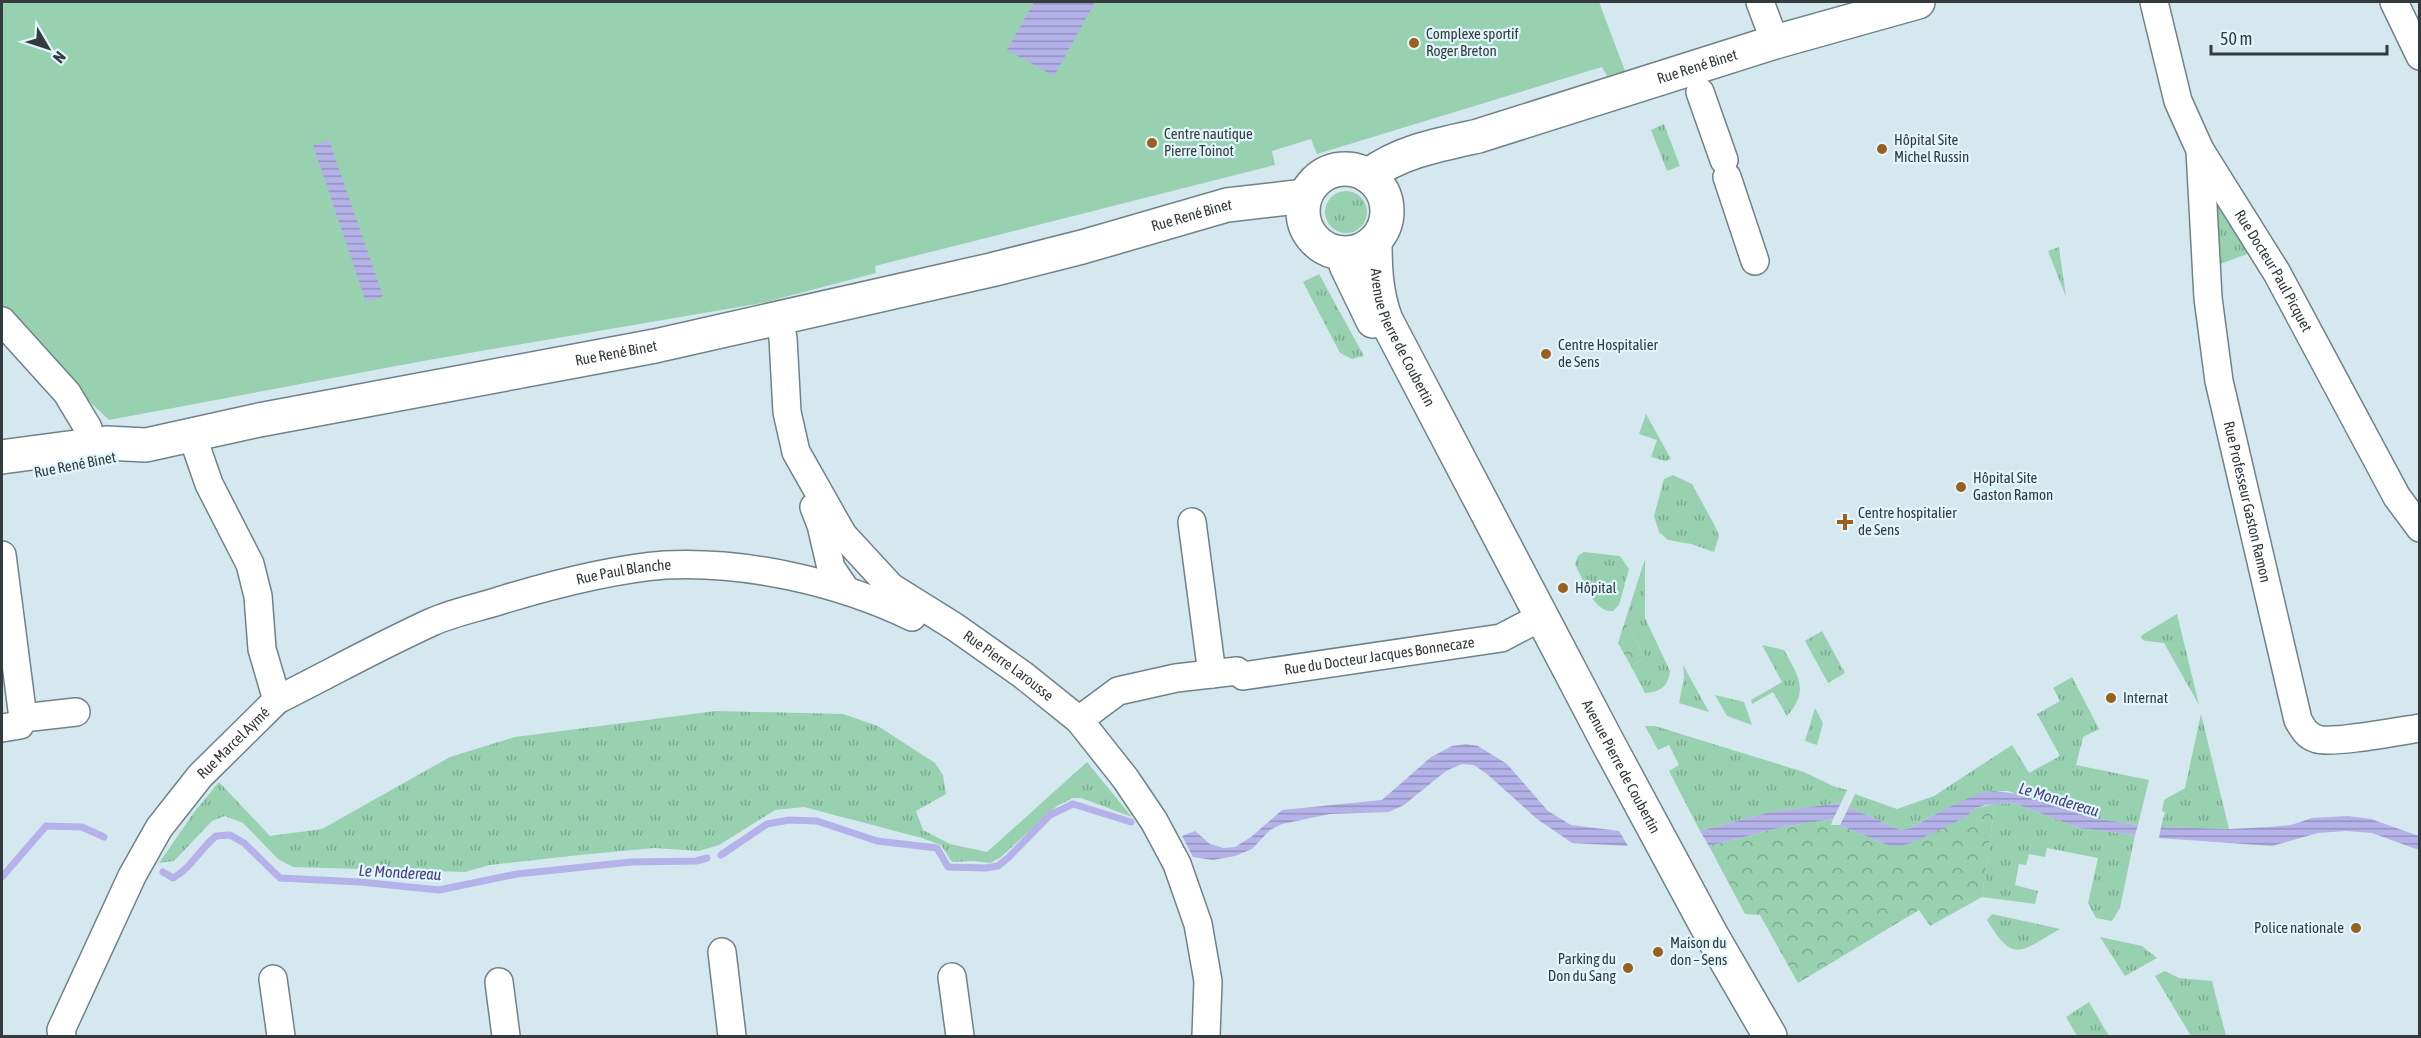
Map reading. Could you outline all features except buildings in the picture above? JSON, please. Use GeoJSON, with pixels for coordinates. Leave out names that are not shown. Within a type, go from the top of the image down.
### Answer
{"type":"FeatureCollection","features":[{"type":"Feature","properties":{"kind":"street"},"geometry":{"type":"LineString","coordinates":[[1760,2],[1775,42]]}},
{"type":"Feature","properties":{"kind":"street","name":"Rue René Binet"},"geometry":{"type":"LineString","coordinates":[[1377,188],[1378,168],[1434,146],[1478,136],[1775,42],[1918,2]]}},
{"type":"Feature","properties":{"kind":"street","name":"Rue Docteur Paul Picquet"},"geometry":{"type":"LineString","coordinates":[[2154,2],[2178,101],[2200,150],[2277,273],[2397,497],[2420,528]]}},
{"type":"Feature","properties":{"kind":"street"},"geometry":{"type":"LineString","coordinates":[[2394,2],[2420,56]]}},
{"type":"Feature","properties":{"kind":"street"},"geometry":{"type":"LineString","coordinates":[[1700,92],[1755,261]]}},
{"type":"Feature","properties":{"kind":"street","name":"Rue Professeur Gaston Ramon"},"geometry":{"type":"LineString","coordinates":[[2200,150],[2208,298],[2218,369],[2298,720],[2303,730],[2310,736],[2326,741],[2420,728]]}},
{"type":"Feature","properties":{"kind":"street"},"geometry":{"type":"LineString","coordinates":[[1337,169],[1348,169],[1377,188],[1386,222],[1375,241],[1357,252],[1346,254],[1334,252],[1314,241],[1304,208],[1318,178],[1337,169]]}},
{"type":"Feature","properties":{"kind":"street","name":"Rue René Binet"},"geometry":{"type":"LineString","coordinates":[[2,480],[134,453],[146,445],[259,420],[655,346],[779,320],[1082,247],[1227,205],[1304,208]]}},
{"type":"Feature","properties":{"kind":"street","name":"Avenue Pierre de Coubertin"},"geometry":{"type":"LineString","coordinates":[[1375,241],[1376,280],[1380,306],[1386,320],[1541,617],[1712,936],[1770,1036]]}},
{"type":"Feature","properties":{"kind":"street","name":"Avenue Pierre de Coubertin"},"geometry":{"type":"LineString","coordinates":[[1346,254],[1346,265],[1360,295],[1448,465],[1478,495]]}},
{"type":"Feature","properties":{"kind":"street","name":"Rue Pierre Larousse"},"geometry":{"type":"LineString","coordinates":[[779,320],[783,338],[787,412],[796,452],[832,530],[891,587],[982,646],[1079,720],[1125,778],[1154,821],[1177,864],[1198,924],[1206,970],[1208,1010],[1206,1036]]}},
{"type":"Feature","properties":{"kind":"street"},"geometry":{"type":"LineString","coordinates":[[2,321],[67,393],[97,435]]}},
{"type":"Feature","properties":{"kind":"street"},"geometry":{"type":"LineString","coordinates":[[2,442],[97,435]]}},
{"type":"Feature","properties":{"kind":"street","name":"Rue René Binet"},"geometry":{"type":"LineString","coordinates":[[2,457],[97,435],[146,445]]}},
{"type":"Feature","properties":{"kind":"street","name":"Rue Marcel Aymé"},"geometry":{"type":"LineString","coordinates":[[56,1034],[132,876],[159,828],[200,776],[277,700],[262,649],[258,596],[250,564],[209,484],[192,435]]}},
{"type":"Feature","properties":{"kind":"street"},"geometry":{"type":"LineString","coordinates":[[1192,522],[1212,674]]}},
{"type":"Feature","properties":{"kind":"street"},"geometry":{"type":"LineString","coordinates":[[794,566],[808,560],[816,552],[820,539],[832,530],[849,560],[839,580]]}},
{"type":"Feature","properties":{"kind":"street"},"geometry":{"type":"LineString","coordinates":[[2,555],[12,723],[76,712]]}},
{"type":"Feature","properties":{"kind":"street","name":"Rue Paul Blanche"},"geometry":{"type":"LineString","coordinates":[[277,700],[434,621],[526,593],[611,573],[665,566],[742,568],[839,580],[889,606],[982,646]]}},
{"type":"Feature","properties":{"kind":"street"},"geometry":{"type":"LineString","coordinates":[[742,568],[794,566],[839,580],[891,587]]}},
{"type":"Feature","properties":{"kind":"street","name":"Rue du Docteur Jacques Bonnecaze"},"geometry":{"type":"LineString","coordinates":[[1079,720],[1118,691],[1176,678],[1237,672],[1244,676],[1501,638],[1541,617]]}},
{"type":"Feature","properties":{"kind":"street"},"geometry":{"type":"LineString","coordinates":[[722,952],[732,1036]]}},
{"type":"Feature","properties":{"kind":"street"},"geometry":{"type":"LineString","coordinates":[[952,977],[960,1036]]}},
{"type":"Feature","properties":{"kind":"street"},"geometry":{"type":"LineString","coordinates":[[273,979],[280,1036]]}},
{"type":"Feature","properties":{"kind":"street"},"geometry":{"type":"LineString","coordinates":[[500,982],[506,1036]]}},
{"type":"Feature","properties":{"kind":"green space"},"geometry":{"type":"Polygon","coordinates":[[[2,2],[1599,2],[1625,71],[1607,76],[1602,67],[1317,154],[1311,139],[1272,151],[1275,165],[875,266],[876,273],[762,303],[423,361],[109,420],[60,374],[2,308],[2,2]]]}},
{"type":"Feature","properties":{"kind":"green space"},"geometry":{"type":"Polygon","coordinates":[[[1664,124],[1680,166],[1667,171],[1651,130],[1664,124]]]}},
{"type":"Feature","properties":{"kind":"green space"},"geometry":{"type":"Polygon","coordinates":[[[2210,183],[2256,251],[2214,266],[2210,183]]]}},
{"type":"Feature","properties":{"kind":"green space"},"geometry":{"type":"Polygon","coordinates":[[[1346,191],[1361,197],[1367,212],[1361,227],[1346,233],[1331,227],[1325,212],[1331,197],[1346,191]]]}},
{"type":"Feature","properties":{"kind":"green space"},"geometry":{"type":"Polygon","coordinates":[[[2059,248],[2066,297],[2048,251],[2059,248]]]}},
{"type":"Feature","properties":{"kind":"green space"},"geometry":{"type":"Polygon","coordinates":[[[1319,274],[1364,356],[1352,359],[1340,353],[1303,282],[1319,274]]]}},
{"type":"Feature","properties":{"kind":"green space"},"geometry":{"type":"Polygon","coordinates":[[[1646,414],[1671,459],[1665,461],[1651,457],[1657,440],[1639,434],[1646,414]]]}},
{"type":"Feature","properties":{"kind":"green space"},"geometry":{"type":"Polygon","coordinates":[[[1673,475],[1692,484],[1715,526],[1719,536],[1714,552],[1691,544],[1668,540],[1659,532],[1654,516],[1664,479],[1673,475]]]}},
{"type":"Feature","properties":{"kind":"green space"},"geometry":{"type":"Polygon","coordinates":[[[1584,552],[1620,556],[1629,569],[1619,605],[1613,611],[1600,607],[1585,586],[1575,564],[1578,556],[1584,552]]]}},
{"type":"Feature","properties":{"kind":"green space"},"geometry":{"type":"Polygon","coordinates":[[[1645,559],[1645,618],[1670,671],[1662,688],[1645,693],[1631,666],[1645,658],[1625,621],[1645,559]]]}},
{"type":"Feature","properties":{"kind":"green space"},"geometry":{"type":"Polygon","coordinates":[[[2177,614],[2199,705],[2164,643],[2145,641],[2141,638],[2142,635],[2177,614]]]}},
{"type":"Feature","properties":{"kind":"green space"},"geometry":{"type":"Polygon","coordinates":[[[1625,621],[1645,658],[1631,666],[1618,643],[1625,621]]]}},
{"type":"Feature","properties":{"kind":"green space"},"geometry":{"type":"Polygon","coordinates":[[[1822,631],[1845,673],[1828,683],[1805,641],[1822,631]]]}},
{"type":"Feature","properties":{"kind":"green space"},"geometry":{"type":"Polygon","coordinates":[[[1762,645],[1784,650],[1797,675],[1800,691],[1794,707],[1787,716],[1773,692],[1752,704],[1751,700],[1782,682],[1762,645]]]}},
{"type":"Feature","properties":{"kind":"green space"},"geometry":{"type":"Polygon","coordinates":[[[1683,665],[1709,712],[1679,703],[1684,677],[1683,665]]]}},
{"type":"Feature","properties":{"kind":"green space"},"geometry":{"type":"Polygon","coordinates":[[[2072,677],[2099,729],[2083,737],[2076,765],[2149,780],[2138,825],[2094,818],[2008,791],[1994,791],[1939,812],[1911,828],[1900,830],[1849,807],[1855,794],[1897,809],[1934,796],[2012,745],[2029,773],[2060,756],[2037,714],[2060,701],[2053,688],[2072,677]]]}},
{"type":"Feature","properties":{"kind":"green space"},"geometry":{"type":"Polygon","coordinates":[[[1715,695],[1744,702],[1752,725],[1727,716],[1715,695]]]}},
{"type":"Feature","properties":{"kind":"green space"},"geometry":{"type":"Polygon","coordinates":[[[1815,708],[1823,723],[1817,745],[1805,741],[1815,708]]]}},
{"type":"Feature","properties":{"kind":"green space"},"geometry":{"type":"Polygon","coordinates":[[[716,711],[843,714],[878,726],[935,763],[943,775],[946,794],[916,811],[923,830],[950,844],[987,852],[1087,762],[1132,817],[1081,798],[1073,798],[1057,806],[1001,857],[990,863],[952,862],[941,845],[804,807],[775,810],[719,845],[699,851],[654,848],[490,865],[465,872],[293,867],[278,859],[243,823],[225,816],[212,821],[174,861],[159,863],[195,811],[219,782],[270,836],[322,829],[450,757],[515,737],[716,711]]]}},
{"type":"Feature","properties":{"kind":"green space"},"geometry":{"type":"Polygon","coordinates":[[[2201,714],[2229,829],[2161,827],[2165,812],[2162,811],[2164,800],[2185,788],[2201,714]]]}},
{"type":"Feature","properties":{"kind":"green space"},"geometry":{"type":"Polygon","coordinates":[[[1645,726],[1655,726],[1804,772],[1847,790],[1841,803],[1770,812],[1700,831],[1669,771],[1679,765],[1669,745],[1658,750],[1645,726]]]}},
{"type":"Feature","properties":{"kind":"green space"},"geometry":{"type":"Polygon","coordinates":[[[2014,803],[2079,828],[2135,835],[2120,908],[2112,921],[2096,918],[2088,903],[2098,858],[2047,848],[2045,857],[2029,854],[2026,865],[2019,864],[2015,885],[2038,891],[2035,904],[1982,897],[1995,804],[2014,803]]]}},
{"type":"Feature","properties":{"kind":"green space"},"geometry":{"type":"Polygon","coordinates":[[[1995,804],[1982,897],[1930,926],[1919,910],[1798,983],[1760,915],[1745,914],[1709,846],[1782,827],[1833,819],[1831,825],[1840,825],[1887,845],[1964,818],[1976,808],[1995,804]]]}},
{"type":"Feature","properties":{"kind":"green space"},"geometry":{"type":"Polygon","coordinates":[[[1992,914],[2060,929],[2027,948],[2019,950],[2004,943],[1996,934],[1987,920],[1992,914]]]}},
{"type":"Feature","properties":{"kind":"green space"},"geometry":{"type":"Polygon","coordinates":[[[2100,937],[2142,946],[2157,958],[2125,976],[2100,937]]]}},
{"type":"Feature","properties":{"kind":"green space"},"geometry":{"type":"Polygon","coordinates":[[[2165,971],[2179,978],[2212,981],[2226,1036],[2191,1036],[2155,976],[2165,971]]]}},
{"type":"Feature","properties":{"kind":"green space"},"geometry":{"type":"Polygon","coordinates":[[[2089,1002],[2109,1036],[2077,1036],[2066,1017],[2089,1002]]]}},
{"type":"Feature","properties":{"kind":"water"},"geometry":{"type":"Polygon","coordinates":[[[1034,2],[1095,2],[1054,76],[1007,50],[1034,2]]]}},
{"type":"Feature","properties":{"kind":"water"},"geometry":{"type":"Polygon","coordinates":[[[329,140],[383,296],[366,302],[313,145],[329,140]]]}},
{"type":"Feature","properties":{"kind":"water"},"geometry":{"type":"Polygon","coordinates":[[[1466,744],[1478,746],[1507,764],[1548,811],[1571,825],[1619,831],[1628,846],[1572,843],[1537,819],[1487,774],[1474,765],[1462,764],[1446,771],[1404,805],[1389,812],[1330,814],[1282,824],[1270,830],[1252,849],[1235,856],[1213,860],[1193,857],[1182,836],[1195,831],[1210,844],[1224,848],[1235,847],[1251,837],[1282,810],[1382,800],[1431,757],[1452,746],[1466,744]]]}},
{"type":"Feature","properties":{"kind":"water"},"geometry":{"type":"Polygon","coordinates":[[[1994,791],[2019,794],[2094,818],[2138,825],[2135,835],[2079,828],[2014,803],[1976,808],[1964,818],[1911,843],[1899,846],[1887,845],[1840,825],[1849,807],[1900,830],[1911,828],[1977,794],[1994,791]]]}},
{"type":"Feature","properties":{"kind":"water"},"geometry":{"type":"Polygon","coordinates":[[[1841,803],[1833,819],[1782,827],[1709,846],[1700,831],[1770,812],[1841,803]]]}},
{"type":"Feature","properties":{"kind":"water"},"geometry":{"type":"Polygon","coordinates":[[[2348,816],[2371,819],[2419,836],[2419,850],[2372,833],[2346,831],[2318,833],[2272,846],[2159,838],[2161,827],[2229,829],[2269,827],[2291,825],[2312,818],[2348,816]]]}},
{"type":"Feature","properties":{"kind":"waterway","name":"Le Mondereau"},"geometry":{"type":"LineString","coordinates":[[721,855],[767,824],[789,820],[817,821],[877,841],[937,848],[948,867],[985,868],[998,866],[1050,815],[1073,804],[1131,822]]}},
{"type":"Feature","properties":{"kind":"waterway","name":"Le Mondereau"},"geometry":{"type":"LineString","coordinates":[[2,877],[46,826],[82,827],[104,837]]}},
{"type":"Feature","properties":{"kind":"waterway","name":"Le Mondereau"},"geometry":{"type":"LineString","coordinates":[[163,872],[173,878],[185,869],[216,836],[230,835],[244,843],[280,878],[360,882],[439,890],[517,874],[631,862],[696,861],[707,858]]}},
{"type":"Feature","properties":{"kind":"place","name":"Complexe sportif Roger Breton"},"geometry":{"type":"Point","coordinates":[1414,43]}},
{"type":"Feature","properties":{"kind":"place","name":"Centre nautique Pierre Toinot"},"geometry":{"type":"Point","coordinates":[1152,143]}},
{"type":"Feature","properties":{"kind":"place","name":"Hôpital Site Michel Russin"},"geometry":{"type":"Point","coordinates":[1882,149]}},
{"type":"Feature","properties":{"kind":"place","name":"Centre Hospitalier de Sens"},"geometry":{"type":"Point","coordinates":[1546,354]}},
{"type":"Feature","properties":{"kind":"place","name":"Hôpital Site Gaston Ramon"},"geometry":{"type":"Point","coordinates":[1961,487]}},
{"type":"Feature","properties":{"kind":"place","name":"Centre hospitalier de Sens"},"geometry":{"type":"Point","coordinates":[1845,522]}},
{"type":"Feature","properties":{"kind":"place","name":"Hôpital"},"geometry":{"type":"Point","coordinates":[1563,588]}},
{"type":"Feature","properties":{"kind":"place","name":"Internat"},"geometry":{"type":"Point","coordinates":[2111,698]}},
{"type":"Feature","properties":{"kind":"place","name":"Police nationale"},"geometry":{"type":"Point","coordinates":[2356,928]}},
{"type":"Feature","properties":{"kind":"place","name":"Maison du don – Sens"},"geometry":{"type":"Point","coordinates":[1658,952]}},
{"type":"Feature","properties":{"kind":"place","name":"Parking du Don du Sang"},"geometry":{"type":"Point","coordinates":[1628,968]}}]}
